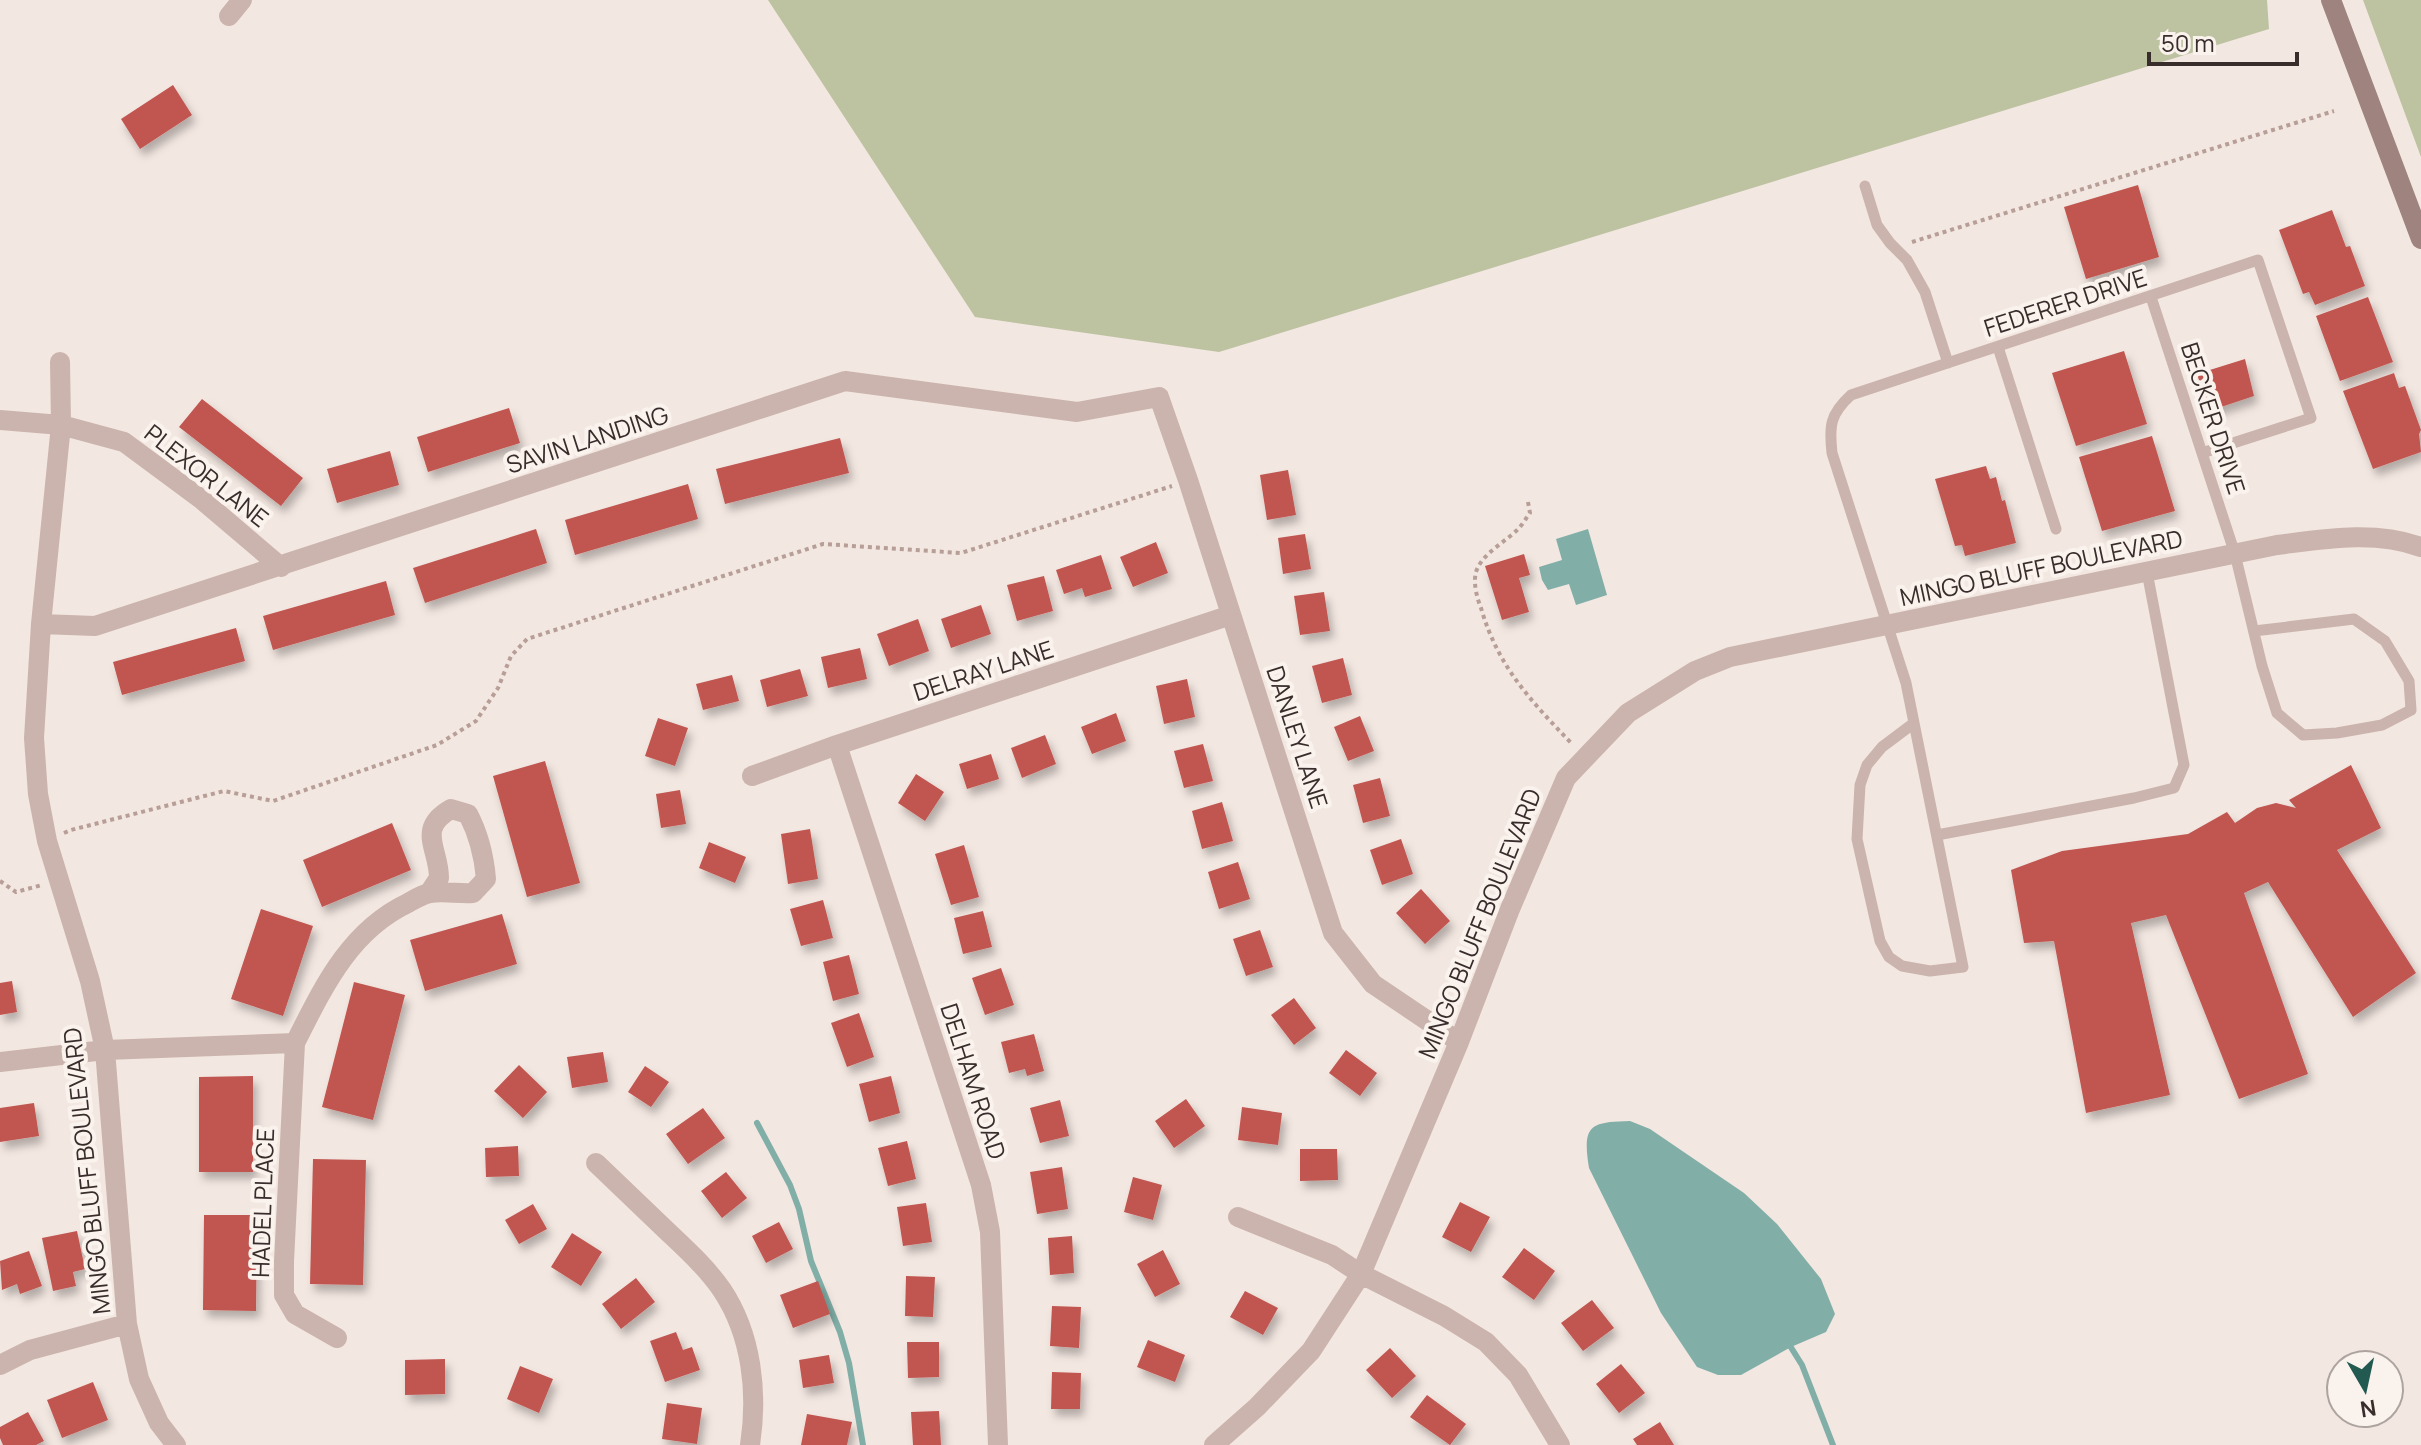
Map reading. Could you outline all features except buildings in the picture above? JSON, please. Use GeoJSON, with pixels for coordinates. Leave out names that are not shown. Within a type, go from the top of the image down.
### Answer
{"type":"FeatureCollection","features":[{"type":"Feature","properties":{"kind":"main road"},"geometry":{"type":"LineString","coordinates":[[2331,0],[2421,239]]}},
{"type":"Feature","properties":{"kind":"street","name":"MINGO BLUFF BOULEVARD"},"geometry":{"type":"LineString","coordinates":[[60,362],[61,425],[41,624],[34,738],[38,794],[47,841],[90,981],[105,1050],[127,1324],[139,1379],[159,1423],[176,1445]]}},
{"type":"Feature","properties":{"kind":"street","name":"SAVIN LANDING"},"geometry":{"type":"LineString","coordinates":[[41,624],[95,626],[845,381],[1077,412],[1159,397]]}},
{"type":"Feature","properties":{"kind":"street","name":"DANLEY LANE"},"geometry":{"type":"LineString","coordinates":[[1159,397],[1333,933],[1373,984],[1459,1042]]}},
{"type":"Feature","properties":{"kind":"street","name":"PLEXOR LANE"},"geometry":{"type":"LineString","coordinates":[[0,420],[61,425],[124,442],[201,499],[281,567]]}},
{"type":"Feature","properties":{"kind":"street","name":"MINGO BLUFF BOULEVARD"},"geometry":{"type":"LineString","coordinates":[[1214,1445],[1257,1407],[1311,1351],[1361,1274],[1566,778],[1628,713],[1695,671],[1730,657],[2277,545],[2346,537],[2378,538],[2421,547]]}},
{"type":"Feature","properties":{"kind":"street","name":"DELRAY LANE"},"geometry":{"type":"LineString","coordinates":[[752,776],[1231,615]]}},
{"type":"Feature","properties":{"kind":"street","name":"DELHAM ROAD"},"geometry":{"type":"LineString","coordinates":[[837,745],[981,1185],[990,1232],[998,1445]]}},
{"type":"Feature","properties":{"kind":"street","name":"HADEL PLACE"},"geometry":{"type":"LineString","coordinates":[[337,1338],[295,1314],[284,1295],[295,1043],[343,956],[390,911],[429,893]]}},
{"type":"Feature","properties":{"kind":"street"},"geometry":{"type":"LineString","coordinates":[[0,1062],[105,1050],[295,1043]]}},
{"type":"Feature","properties":{"kind":"street"},"geometry":{"type":"LineString","coordinates":[[596,1163],[691,1253],[722,1290],[736,1316],[755,1391],[750,1445]]}},
{"type":"Feature","properties":{"kind":"street"},"geometry":{"type":"LineString","coordinates":[[1238,1217],[1332,1255],[1486,1342],[1518,1375],[1560,1445]]}},
{"type":"Feature","properties":{"kind":"street"},"geometry":{"type":"LineString","coordinates":[[0,1365],[30,1350],[127,1324]]}},
{"type":"Feature","properties":{"kind":"lane"},"geometry":{"type":"LineString","coordinates":[[1865,186],[1877,225],[1907,260],[1925,292],[1948,363]]}},
{"type":"Feature","properties":{"kind":"lane","name":"FEDERER DRIVE"},"geometry":{"type":"LineString","coordinates":[[1914,723],[1882,747],[1867,765],[1860,785],[1857,839],[1880,941],[1889,957],[1902,966],[1930,971],[1963,967],[1937,835],[1914,723],[1900,660],[1837,470],[1830,434],[1838,407],[1851,395],[2258,260],[2311,418],[2202,453]]}},
{"type":"Feature","properties":{"kind":"lane","name":"BECKER DRIVE"},"geometry":{"type":"LineString","coordinates":[[2151,297],[2235,554],[2254,631],[2277,713],[2303,735],[2382,725],[2411,710],[2409,681],[2385,641],[2354,619],[2254,631]]}},
{"type":"Feature","properties":{"kind":"lane"},"geometry":{"type":"LineString","coordinates":[[1998,347],[2056,529]]}},
{"type":"Feature","properties":{"kind":"lane"},"geometry":{"type":"LineString","coordinates":[[1937,835],[2174,788],[2184,765],[2147,572]]}},
{"type":"Feature","properties":{"kind":"path"},"geometry":{"type":"LineString","coordinates":[[1912,242],[2334,111]]}},
{"type":"Feature","properties":{"kind":"path"},"geometry":{"type":"LineString","coordinates":[[47,841],[71,830],[224,791],[273,801],[437,745],[476,721],[498,688],[511,656],[527,639],[823,544],[961,553],[1188,480]]}},
{"type":"Feature","properties":{"kind":"path"},"geometry":{"type":"LineString","coordinates":[[1528,502],[1530,513],[1519,528],[1486,556],[1476,572],[1476,593],[1502,661],[1522,689],[1574,746]]}},
{"type":"Feature","properties":{"kind":"path"},"geometry":{"type":"LineString","coordinates":[[0,881],[16,892],[44,885]]}},
{"type":"Feature","properties":{"kind":"green space"},"geometry":{"type":"Polygon","coordinates":[[[768,0],[2267,0],[2269,29],[1219,352],[975,317],[768,0]]]}},
{"type":"Feature","properties":{"kind":"green space"},"geometry":{"type":"Polygon","coordinates":[[[2363,0],[2421,0],[2421,157],[2363,0]]]}},
{"type":"Feature","properties":{"kind":"water"},"geometry":{"type":"Polygon","coordinates":[[[1588,529],[1607,595],[1576,605],[1569,584],[1548,590],[1539,567],[1562,560],[1556,539],[1588,529]]]}},
{"type":"Feature","properties":{"kind":"water"},"geometry":{"type":"Polygon","coordinates":[[[1630,1121],[1650,1129],[1744,1193],[1777,1224],[1821,1279],[1835,1314],[1826,1332],[1791,1347],[1741,1375],[1718,1375],[1697,1367],[1661,1313],[1589,1168],[1587,1143],[1592,1129],[1606,1123],[1630,1121]]]}},
{"type":"Feature","properties":{"kind":"waterway"},"geometry":{"type":"LineString","coordinates":[[757,1123],[790,1185],[811,1261],[840,1332],[849,1363],[863,1445]]}},
{"type":"Feature","properties":{"kind":"waterway"},"geometry":{"type":"LineString","coordinates":[[1787,1341],[1802,1365],[1833,1445]]}}]}
